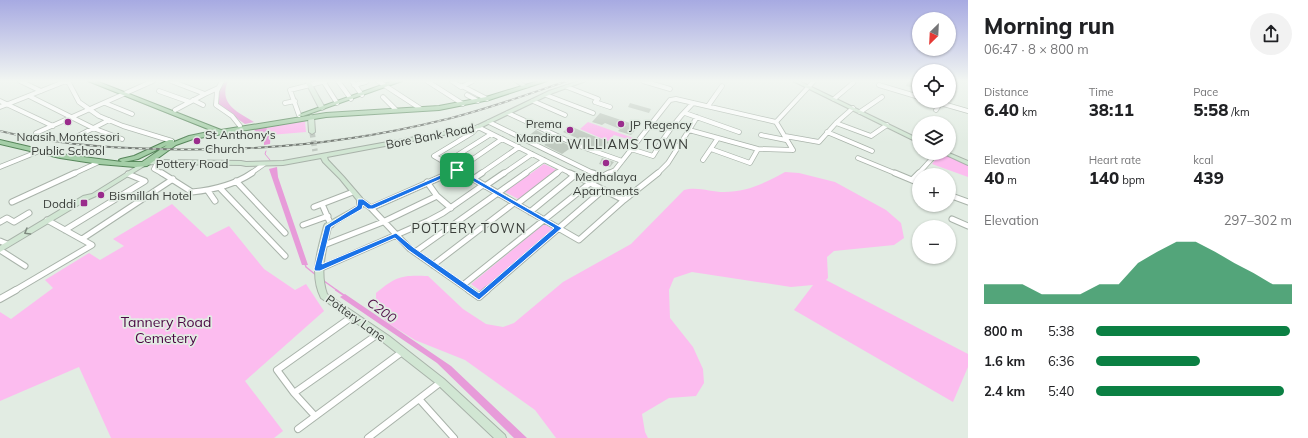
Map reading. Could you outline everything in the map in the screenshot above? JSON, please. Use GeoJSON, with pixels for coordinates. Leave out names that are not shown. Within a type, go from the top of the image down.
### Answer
{"type":"FeatureCollection","features":[{"type":"Feature","properties":{"kind":"main road"},"geometry":{"type":"LineString","coordinates":[[146,101],[217,131]]}},
{"type":"Feature","properties":{"kind":"main road"},"geometry":{"type":"LineString","coordinates":[[150,101],[218,126],[231,128]]}},
{"type":"Feature","properties":{"kind":"main road"},"geometry":{"type":"LineString","coordinates":[[2,144],[37,152],[101,162],[135,165],[144,164],[178,142],[191,137],[240,126],[254,126],[299,115],[341,101]]}},
{"type":"Feature","properties":{"kind":"main road"},"geometry":{"type":"LineString","coordinates":[[101,162],[110,160],[133,160],[183,136],[326,115],[439,108],[476,101]]}},
{"type":"Feature","properties":{"kind":"main road"},"geometry":{"type":"LineString","coordinates":[[322,108],[322,112],[326,115]]}},
{"type":"Feature","properties":{"kind":"main road"},"geometry":{"type":"LineString","coordinates":[[135,165],[172,141]]}},
{"type":"Feature","properties":{"kind":"street"},"geometry":{"type":"LineString","coordinates":[[1,101],[53,126]]}},
{"type":"Feature","properties":{"kind":"street"},"geometry":{"type":"LineString","coordinates":[[0,107],[15,101]]}},
{"type":"Feature","properties":{"kind":"street"},"geometry":{"type":"LineString","coordinates":[[40,101],[93,128],[122,139]]}},
{"type":"Feature","properties":{"kind":"street"},"geometry":{"type":"LineString","coordinates":[[80,101],[90,110],[109,120],[172,141]]}},
{"type":"Feature","properties":{"kind":"street"},"geometry":{"type":"LineString","coordinates":[[36,133],[108,101]]}},
{"type":"Feature","properties":{"kind":"street"},"geometry":{"type":"LineString","coordinates":[[175,110],[190,101]]}},
{"type":"Feature","properties":{"kind":"street"},"geometry":{"type":"LineString","coordinates":[[192,101],[203,105]]}},
{"type":"Feature","properties":{"kind":"street"},"geometry":{"type":"LineString","coordinates":[[216,101],[216,105],[232,116],[240,126]]}},
{"type":"Feature","properties":{"kind":"street"},"geometry":{"type":"LineString","coordinates":[[285,103],[292,101]]}},
{"type":"Feature","properties":{"kind":"street"},"geometry":{"type":"LineString","coordinates":[[294,101],[299,115]]}},
{"type":"Feature","properties":{"kind":"street"},"geometry":{"type":"LineString","coordinates":[[318,101],[322,108]]}},
{"type":"Feature","properties":{"kind":"street"},"geometry":{"type":"LineString","coordinates":[[387,101],[396,110]]}},
{"type":"Feature","properties":{"kind":"street"},"geometry":{"type":"LineString","coordinates":[[410,101],[421,109]]}},
{"type":"Feature","properties":{"kind":"street"},"geometry":{"type":"LineString","coordinates":[[459,101],[463,104]]}},
{"type":"Feature","properties":{"kind":"street","name":"Bore Bank Road"},"geometry":{"type":"LineString","coordinates":[[338,153],[478,127],[532,101]]}},
{"type":"Feature","properties":{"kind":"street"},"geometry":{"type":"LineString","coordinates":[[534,101],[565,115]]}},
{"type":"Feature","properties":{"kind":"street"},"geometry":{"type":"LineString","coordinates":[[563,101],[593,113]]}},
{"type":"Feature","properties":{"kind":"street"},"geometry":{"type":"LineString","coordinates":[[596,101],[610,107]]}},
{"type":"Feature","properties":{"kind":"street"},"geometry":{"type":"LineString","coordinates":[[463,285],[590,183],[608,175],[615,170],[655,116],[669,101]]}},
{"type":"Feature","properties":{"kind":"street"},"geometry":{"type":"LineString","coordinates":[[686,101],[776,122],[792,150],[758,149],[689,130]]}},
{"type":"Feature","properties":{"kind":"street"},"geometry":{"type":"LineString","coordinates":[[708,106],[711,101]]}},
{"type":"Feature","properties":{"kind":"street"},"geometry":{"type":"LineString","coordinates":[[776,122],[795,101]]}},
{"type":"Feature","properties":{"kind":"street"},"geometry":{"type":"LineString","coordinates":[[839,101],[912,138]]}},
{"type":"Feature","properties":{"kind":"street"},"geometry":{"type":"LineString","coordinates":[[860,112],[875,101]]}},
{"type":"Feature","properties":{"kind":"street"},"geometry":{"type":"LineString","coordinates":[[105,103],[132,114]]}},
{"type":"Feature","properties":{"kind":"street"},"geometry":{"type":"LineString","coordinates":[[631,149],[653,156],[661,141],[679,116],[685,113],[693,103]]}},
{"type":"Feature","properties":{"kind":"street"},"geometry":{"type":"LineString","coordinates":[[956,107],[968,111]]}},
{"type":"Feature","properties":{"kind":"street"},"geometry":{"type":"LineString","coordinates":[[761,135],[819,142],[836,123],[853,108]]}},
{"type":"Feature","properties":{"kind":"street"},"geometry":{"type":"LineString","coordinates":[[508,113],[577,145],[622,161]]}},
{"type":"Feature","properties":{"kind":"street"},"geometry":{"type":"LineString","coordinates":[[685,113],[739,132]]}},
{"type":"Feature","properties":{"kind":"street"},"geometry":{"type":"LineString","coordinates":[[311,117],[312,132]]}},
{"type":"Feature","properties":{"kind":"street"},"geometry":{"type":"LineString","coordinates":[[624,200],[478,127],[472,133],[434,156],[579,240],[668,163],[697,117]]}},
{"type":"Feature","properties":{"kind":"street"},"geometry":{"type":"LineString","coordinates":[[78,136],[109,120]]}},
{"type":"Feature","properties":{"kind":"street"},"geometry":{"type":"LineString","coordinates":[[489,122],[602,177]]}},
{"type":"Feature","properties":{"kind":"street"},"geometry":{"type":"LineString","coordinates":[[836,123],[871,136],[887,125]]}},
{"type":"Feature","properties":{"kind":"street"},"geometry":{"type":"LineString","coordinates":[[827,132],[872,151]]}},
{"type":"Feature","properties":{"kind":"street"},"geometry":{"type":"LineString","coordinates":[[445,163],[491,134]]}},
{"type":"Feature","properties":{"kind":"street"},"geometry":{"type":"LineString","coordinates":[[703,160],[718,138]]}},
{"type":"Feature","properties":{"kind":"street"},"geometry":{"type":"LineString","coordinates":[[371,208],[426,182],[457,170],[502,139]]}},
{"type":"Feature","properties":{"kind":"street"},"geometry":{"type":"LineString","coordinates":[[661,141],[678,146]]}},
{"type":"Feature","properties":{"kind":"street"},"geometry":{"type":"LineString","coordinates":[[473,179],[519,147]]}},
{"type":"Feature","properties":{"kind":"street"},"geometry":{"type":"LineString","coordinates":[[711,150],[750,163],[758,149]]}},
{"type":"Feature","properties":{"kind":"street"},"geometry":{"type":"LineString","coordinates":[[0,167],[37,152]]}},
{"type":"Feature","properties":{"kind":"street","name":"Pottery Road"},"geometry":{"type":"LineString","coordinates":[[144,164],[154,162],[268,164],[315,154],[324,156],[338,153]]}},
{"type":"Feature","properties":{"kind":"street"},"geometry":{"type":"LineString","coordinates":[[318,269],[423,223],[451,208],[532,154]]}},
{"type":"Feature","properties":{"kind":"street"},"geometry":{"type":"LineString","coordinates":[[324,156],[325,161],[360,200],[371,208],[396,235],[415,252],[479,297],[603,190]]}},
{"type":"Feature","properties":{"kind":"street"},"geometry":{"type":"LineString","coordinates":[[858,158],[912,180]]}},
{"type":"Feature","properties":{"kind":"street"},"geometry":{"type":"LineString","coordinates":[[956,158],[968,163]]}},
{"type":"Feature","properties":{"kind":"street"},"geometry":{"type":"LineString","coordinates":[[415,252],[544,160]]}},
{"type":"Feature","properties":{"kind":"street"},"geometry":{"type":"LineString","coordinates":[[923,168],[930,160]]}},
{"type":"Feature","properties":{"kind":"street"},"geometry":{"type":"LineString","coordinates":[[12,202],[101,162]]}},
{"type":"Feature","properties":{"kind":"street"},"geometry":{"type":"LineString","coordinates":[[25,266],[0,250],[7,244],[47,220],[85,198],[94,195],[144,164]]}},
{"type":"Feature","properties":{"kind":"street","name":"Pottery Road"},"geometry":{"type":"LineString","coordinates":[[144,164],[240,166],[246,164]]}},
{"type":"Feature","properties":{"kind":"street"},"geometry":{"type":"LineString","coordinates":[[156,165],[154,169],[173,179],[192,192],[208,191],[220,188],[254,173],[268,164]]}},
{"type":"Feature","properties":{"kind":"street"},"geometry":{"type":"LineString","coordinates":[[85,198],[89,193],[135,165]]}},
{"type":"Feature","properties":{"kind":"street"},"geometry":{"type":"LineString","coordinates":[[433,265],[562,169]]}},
{"type":"Feature","properties":{"kind":"street"},"geometry":{"type":"LineString","coordinates":[[65,230],[145,181],[128,174]]}},
{"type":"Feature","properties":{"kind":"street"},"geometry":{"type":"LineString","coordinates":[[530,212],[575,175]]}},
{"type":"Feature","properties":{"kind":"street"},"geometry":{"type":"LineString","coordinates":[[82,239],[173,179]]}},
{"type":"Feature","properties":{"kind":"street"},"geometry":{"type":"LineString","coordinates":[[236,181],[285,233]]}},
{"type":"Feature","properties":{"kind":"street"},"geometry":{"type":"LineString","coordinates":[[426,182],[437,196],[451,208]]}},
{"type":"Feature","properties":{"kind":"street"},"geometry":{"type":"LineString","coordinates":[[220,188],[285,256]]}},
{"type":"Feature","properties":{"kind":"street"},"geometry":{"type":"LineString","coordinates":[[208,191],[214,201]]}},
{"type":"Feature","properties":{"kind":"street"},"geometry":{"type":"LineString","coordinates":[[314,207],[353,192]]}},
{"type":"Feature","properties":{"kind":"street"},"geometry":{"type":"LineString","coordinates":[[324,245],[383,222],[437,196]]}},
{"type":"Feature","properties":{"kind":"street"},"geometry":{"type":"LineString","coordinates":[[956,198],[968,202]]}},
{"type":"Feature","properties":{"kind":"street"},"geometry":{"type":"LineString","coordinates":[[322,204],[331,225],[360,207],[360,200]]}},
{"type":"Feature","properties":{"kind":"street"},"geometry":{"type":"LineString","coordinates":[[0,222],[7,218],[14,222],[29,213]]}},
{"type":"Feature","properties":{"kind":"street"},"geometry":{"type":"LineString","coordinates":[[303,224],[328,216]]}},
{"type":"Feature","properties":{"kind":"street"},"geometry":{"type":"LineString","coordinates":[[952,219],[968,226]]}},
{"type":"Feature","properties":{"kind":"street"},"geometry":{"type":"LineString","coordinates":[[0,299],[92,245],[47,220]]}},
{"type":"Feature","properties":{"kind":"street","name":"Pottery Lane"},"geometry":{"type":"LineString","coordinates":[[331,225],[328,226],[318,269],[324,296],[378,334],[441,382],[501,438]]}},
{"type":"Feature","properties":{"kind":"street"},"geometry":{"type":"LineString","coordinates":[[0,240],[7,244]]}},
{"type":"Feature","properties":{"kind":"street"},"geometry":{"type":"LineString","coordinates":[[315,416],[294,393],[277,370],[352,316]]}},
{"type":"Feature","properties":{"kind":"street"},"geometry":{"type":"LineString","coordinates":[[294,393],[378,334]]}},
{"type":"Feature","properties":{"kind":"street"},"geometry":{"type":"LineString","coordinates":[[298,429],[402,352]]}},
{"type":"Feature","properties":{"kind":"street"},"geometry":{"type":"LineString","coordinates":[[372,437],[441,382]]}},
{"type":"Feature","properties":{"kind":"street"},"geometry":{"type":"LineString","coordinates":[[419,399],[454,438]]}},
{"type":"Feature","properties":{"kind":"green space"},"geometry":{"type":"Polygon","coordinates":[[[305,121],[306,132],[270,135],[266,127],[305,121]]]}},
{"type":"Feature","properties":{"kind":"green space"},"geometry":{"type":"Polygon","coordinates":[[[588,122],[633,138],[631,140],[614,135],[608,141],[580,129],[588,122]]]}},
{"type":"Feature","properties":{"kind":"green space"},"geometry":{"type":"Polygon","coordinates":[[[956,159],[968,165],[968,177],[956,173],[956,168],[943,168],[932,164],[935,160],[956,159]]]}},
{"type":"Feature","properties":{"kind":"green space"},"geometry":{"type":"Polygon","coordinates":[[[544,164],[559,171],[520,200],[505,192],[544,164]]]}},
{"type":"Feature","properties":{"kind":"green space"},"geometry":{"type":"Polygon","coordinates":[[[785,172],[799,173],[835,182],[886,210],[901,223],[904,238],[894,245],[834,251],[827,257],[828,278],[826,280],[968,354],[968,367],[953,402],[794,310],[813,285],[791,287],[692,272],[674,278],[669,290],[670,318],[693,347],[703,369],[704,383],[696,396],[669,398],[642,414],[645,432],[648,438],[556,438],[535,410],[465,360],[415,340],[386,322],[376,308],[376,293],[389,283],[405,276],[428,276],[463,309],[486,324],[503,327],[514,323],[563,282],[631,244],[684,190],[699,189],[732,192],[748,189],[785,172]]]}},
{"type":"Feature","properties":{"kind":"green space","name":"Tannery Road Cemetery"},"geometry":{"type":"Polygon","coordinates":[[[172,204],[207,237],[229,226],[264,269],[295,290],[306,284],[324,311],[245,381],[283,431],[274,438],[111,438],[79,367],[0,401],[0,312],[11,319],[53,288],[45,280],[89,253],[100,260],[124,246],[113,239],[172,204]]]}},
{"type":"Feature","properties":{"kind":"green space"},"geometry":{"type":"Polygon","coordinates":[[[544,224],[555,230],[482,292],[471,284],[544,224]]]}},
{"type":"Feature","properties":{"kind":"shaded area"},"geometry":{"type":"Polygon","coordinates":[[[218,101],[228,101],[236,111],[254,122],[245,124],[219,106],[218,101]]]}},
{"type":"Feature","properties":{"kind":"shaded area"},"geometry":{"type":"Polygon","coordinates":[[[266,127],[270,135],[270,144],[264,145],[264,139],[253,129],[266,127]]]}},
{"type":"Feature","properties":{"kind":"shaded area"},"geometry":{"type":"Polygon","coordinates":[[[277,167],[278,177],[308,265],[302,265],[269,169],[277,167]]]}},
{"type":"Feature","properties":{"kind":"shaded area"},"geometry":{"type":"Polygon","coordinates":[[[345,294],[451,366],[527,438],[514,438],[437,363],[340,297],[345,294]]]}},
{"type":"Feature","properties":{"kind":"building"},"geometry":{"type":"Polygon","coordinates":[[[630,103],[651,109],[649,113],[628,107],[630,103]]]}},
{"type":"Feature","properties":{"kind":"building","name":"JP Regency"},"geometry":{"type":"Polygon","coordinates":[[[600,113],[639,126],[631,135],[618,131],[620,129],[605,123],[602,125],[592,122],[600,113]]]}},
{"type":"Feature","properties":{"kind":"building"},"geometry":{"type":"Polygon","coordinates":[[[570,126],[609,142],[601,150],[589,146],[591,144],[563,132],[570,126]]]}},
{"type":"Feature","properties":{"kind":"building"},"geometry":{"type":"Polygon","coordinates":[[[536,130],[545,135],[535,141],[527,137],[536,130]]]}},
{"type":"Feature","properties":{"kind":"building"},"geometry":{"type":"Polygon","coordinates":[[[554,138],[572,147],[562,154],[544,145],[554,138]]]}},
{"type":"Feature","properties":{"kind":"building","name":"Medhalaya Apartments"},"geometry":{"type":"Polygon","coordinates":[[[602,158],[614,162],[610,167],[599,164],[602,158]]]}},
{"type":"Feature","properties":{"kind":"waterway","name":"C200"},"geometry":{"type":"LineString","coordinates":[[266,151],[265,154],[270,160]]}},
{"type":"Feature","properties":{"kind":"waterway","name":"C200"},"geometry":{"type":"LineString","coordinates":[[305,264],[306,267],[316,275]]}},
{"type":"Feature","properties":{"kind":"waterway","name":"C200"},"geometry":{"type":"LineString","coordinates":[[324,281],[338,291]]}},
{"type":"Feature","properties":{"kind":"waterway","name":"C200"},"geometry":{"type":"LineString","coordinates":[[336,290],[345,296]]}},
{"type":"Feature","properties":{"kind":"tunnel"},"geometry":{"type":"LineString","coordinates":[[312,132],[315,151]]}},
{"type":"Feature","properties":{"kind":"railway"},"geometry":{"type":"LineString","coordinates":[[0,131],[59,142],[119,148],[195,150],[266,147],[373,135],[459,116],[506,101]]}},
{"type":"Feature","properties":{"kind":"place","name":"Naasih Montessori Public School"},"geometry":{"type":"Point","coordinates":[68,122]}},
{"type":"Feature","properties":{"kind":"place","name":"JP Regency"},"geometry":{"type":"Point","coordinates":[621,124]}},
{"type":"Feature","properties":{"kind":"place","name":"Prema Mandira"},"geometry":{"type":"Point","coordinates":[570,130]}},
{"type":"Feature","properties":{"kind":"place","name":"St Anthony's Church"},"geometry":{"type":"Point","coordinates":[197,141]}},
{"type":"Feature","properties":{"kind":"place","name":"Medhalaya Apartments"},"geometry":{"type":"Point","coordinates":[606,163]}},
{"type":"Feature","properties":{"kind":"place","name":"Bismillah Hotel"},"geometry":{"type":"Point","coordinates":[101,195]}},
{"type":"Feature","properties":{"kind":"place","name":"Doddi"},"geometry":{"type":"Point","coordinates":[84,203]}},
{"type":"Feature","properties":{"kind":"district","name":"WILLIAMS TOWN"},"geometry":{"type":"Point","coordinates":[628,144]}},
{"type":"Feature","properties":{"kind":"district","name":"POTTERY TOWN"},"geometry":{"type":"Point","coordinates":[469,228]}},
{"type":"Feature","properties":{"kind":"route"},"geometry":{"type":"LineString","coordinates":[[457,170],[558,228],[479,297],[410,249],[396,235],[357,254],[318,269],[328,226],[360,207],[360,200],[371,208],[419,185],[457,170]]}}]}
